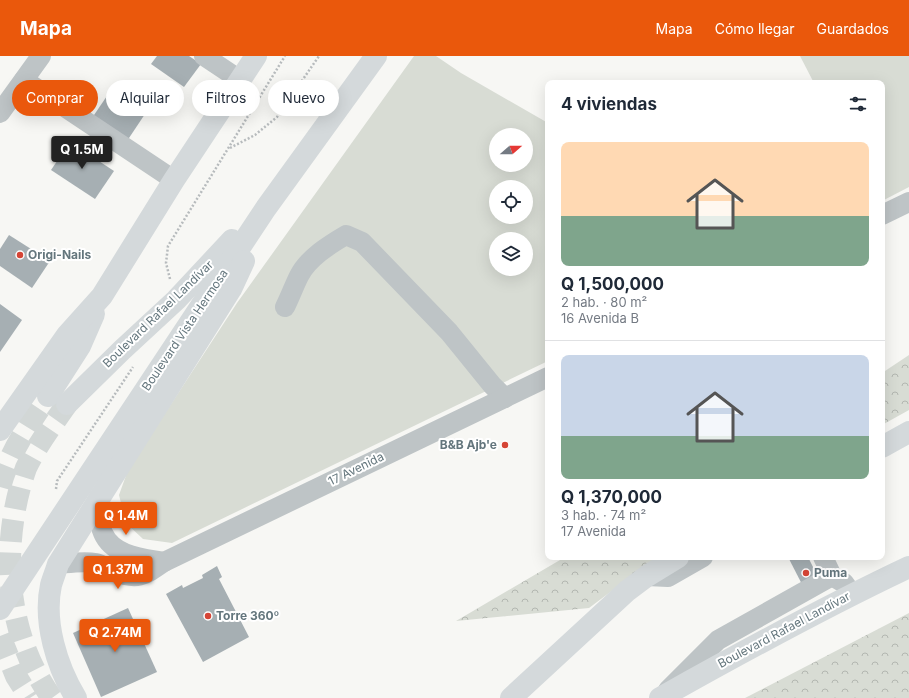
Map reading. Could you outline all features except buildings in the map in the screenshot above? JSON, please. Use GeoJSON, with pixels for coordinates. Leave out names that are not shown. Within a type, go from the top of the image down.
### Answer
{"type":"FeatureCollection","features":[{"type":"Feature","properties":{"kind":"main road"},"geometry":{"type":"LineString","coordinates":[[240,80],[256,56]]}},
{"type":"Feature","properties":{"kind":"main road","name":"Boulevard Vista Hermosa"},"geometry":{"type":"LineString","coordinates":[[0,609],[266,208],[376,56]]}},
{"type":"Feature","properties":{"kind":"main road"},"geometry":{"type":"LineString","coordinates":[[3,420],[67,335],[102,296],[174,180],[216,116]]}},
{"type":"Feature","properties":{"kind":"main road"},"geometry":{"type":"LineString","coordinates":[[76,698],[68,685],[61,668],[54,646],[50,624],[49,604],[51,586],[58,564],[231,289],[266,208]]}},
{"type":"Feature","properties":{"kind":"main road","name":"Boulevard Rafael Landívar"},"geometry":{"type":"LineString","coordinates":[[102,296],[58,400],[122,350],[176,300],[224,248],[266,208]]}},
{"type":"Feature","properties":{"kind":"main road"},"geometry":{"type":"LineString","coordinates":[[885,445],[909,432]]}},
{"type":"Feature","properties":{"kind":"main road"},"geometry":{"type":"LineString","coordinates":[[885,446],[909,443]]}},
{"type":"Feature","properties":{"kind":"main road"},"geometry":{"type":"LineString","coordinates":[[511,698],[627,591],[647,576],[673,560]]}},
{"type":"Feature","properties":{"kind":"main road","name":"Boulevard Rafael Landívar"},"geometry":{"type":"LineString","coordinates":[[660,698],[734,656],[852,594],[909,567]]}},
{"type":"Feature","properties":{"kind":"street"},"geometry":{"type":"LineString","coordinates":[[24,80],[41,56]]}},
{"type":"Feature","properties":{"kind":"street"},"geometry":{"type":"LineString","coordinates":[[204,56],[240,80]]}},
{"type":"Feature","properties":{"kind":"street"},"geometry":{"type":"LineString","coordinates":[[0,113],[12,96]]}},
{"type":"Feature","properties":{"kind":"street"},"geometry":{"type":"LineString","coordinates":[[78,116],[174,180]]}},
{"type":"Feature","properties":{"kind":"street"},"geometry":{"type":"LineString","coordinates":[[885,214],[909,202]]}},
{"type":"Feature","properties":{"kind":"street"},"geometry":{"type":"LineString","coordinates":[[285,307],[300,274],[315,256],[328,246],[346,236],[362,242],[449,332],[492,385],[505,398]]}},
{"type":"Feature","properties":{"kind":"street","name":"17 Avenida"},"geometry":{"type":"LineString","coordinates":[[58,564],[79,562],[96,563],[123,575],[132,576],[147,574],[164,562],[545,378]]}},
{"type":"Feature","properties":{"kind":"street"},"geometry":{"type":"LineString","coordinates":[[98,499],[102,532],[109,544],[132,555],[164,562]]}},
{"type":"Feature","properties":{"kind":"street"},"geometry":{"type":"LineString","coordinates":[[647,576],[668,577],[698,560]]}},
{"type":"Feature","properties":{"kind":"street"},"geometry":{"type":"LineString","coordinates":[[824,560],[832,576],[844,583],[852,594]]}},
{"type":"Feature","properties":{"kind":"street"},"geometry":{"type":"LineString","coordinates":[[660,698],[718,640],[832,576]]}},
{"type":"Feature","properties":{"kind":"path"},"geometry":{"type":"LineString","coordinates":[[286,56],[229,148],[255,135],[276,116],[319,56]]}},
{"type":"Feature","properties":{"kind":"green space"},"geometry":{"type":"Polygon","coordinates":[[[414,56],[436,56],[461,73],[545,121],[545,362],[172,543],[143,539],[126,523],[119,495],[128,470],[237,303],[414,56]]]}},
{"type":"Feature","properties":{"kind":"green space"},"geometry":{"type":"Polygon","coordinates":[[[800,56],[909,56],[909,187],[885,199],[885,80],[812,80],[800,56]]]}},
{"type":"Feature","properties":{"kind":"green space"},"geometry":{"type":"Polygon","coordinates":[[[909,355],[909,410],[885,423],[885,371],[909,355]]]}},
{"type":"Feature","properties":{"kind":"green space"},"geometry":{"type":"Polygon","coordinates":[[[560,560],[653,560],[589,608],[456,621],[560,560]]]}},
{"type":"Feature","properties":{"kind":"green space"},"geometry":{"type":"Polygon","coordinates":[[[909,613],[909,698],[745,698],[909,613]]]}},
{"type":"Feature","properties":{"kind":"tunnel"},"geometry":{"type":"LineString","coordinates":[[0,487],[14,450],[48,396]]}},
{"type":"Feature","properties":{"kind":"tunnel"},"geometry":{"type":"LineString","coordinates":[[52,698],[36,672],[24,645],[16,616],[11,586],[10,556],[12,526],[18,496],[26,468],[40,443],[67,404]]}},
{"type":"Feature","properties":{"kind":"tunnel"},"geometry":{"type":"LineString","coordinates":[[0,636],[16,676],[30,698]]}},
{"type":"Feature","properties":{"kind":"place","name":"Origi-Nails"},"geometry":{"type":"Point","coordinates":[20,255]}},
{"type":"Feature","properties":{"kind":"place","name":"B&B Ajb'e"},"geometry":{"type":"Point","coordinates":[505,445]}},
{"type":"Feature","properties":{"kind":"place","name":"Puma"},"geometry":{"type":"Point","coordinates":[806,573]}},
{"type":"Feature","properties":{"kind":"place","name":"Torre 360º"},"geometry":{"type":"Point","coordinates":[208,616]}}]}
